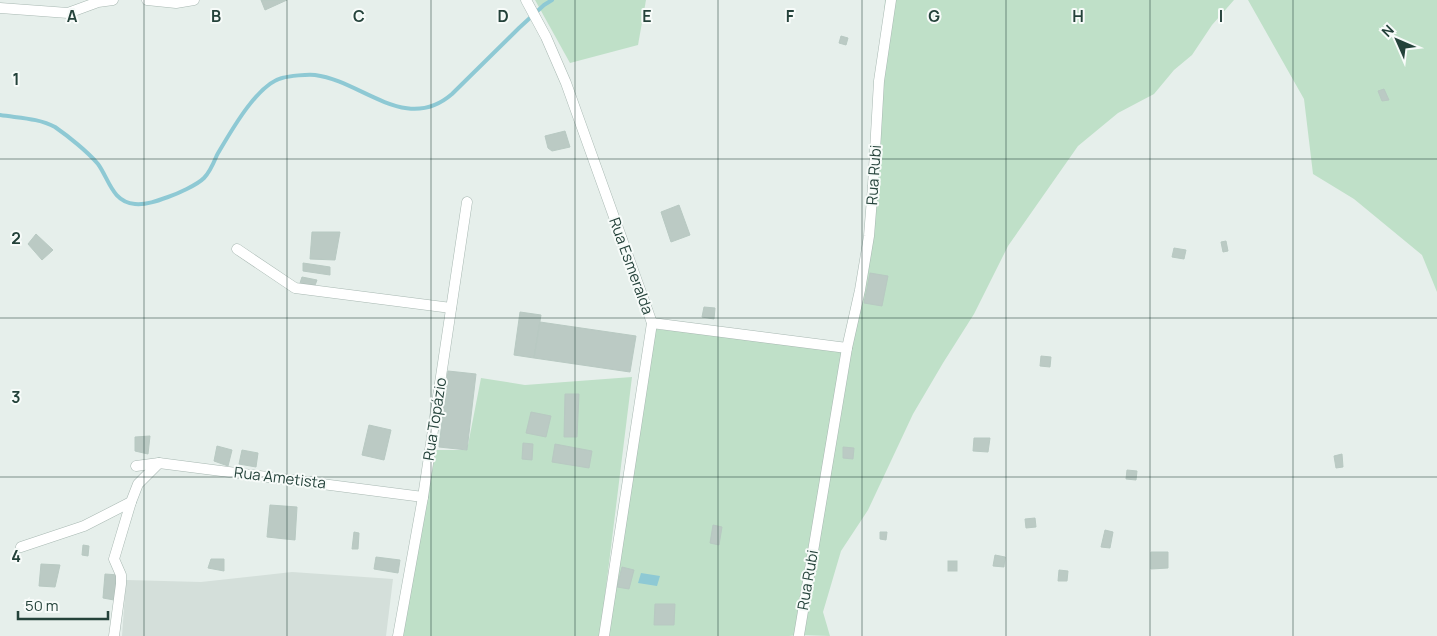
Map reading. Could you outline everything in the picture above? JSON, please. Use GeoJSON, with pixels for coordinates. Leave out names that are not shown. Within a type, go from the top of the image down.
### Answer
{"type":"FeatureCollection","features":[{"type":"Feature","properties":{"kind":"street"},"geometry":{"type":"LineString","coordinates":[[0,8],[68,12],[98,2],[113,0]]}},
{"type":"Feature","properties":{"kind":"street"},"geometry":{"type":"LineString","coordinates":[[147,0],[176,3],[194,0]]}},
{"type":"Feature","properties":{"kind":"street","name":"Rua Esmeralda"},"geometry":{"type":"LineString","coordinates":[[526,0],[546,37],[566,83],[652,323],[604,636]]}},
{"type":"Feature","properties":{"kind":"street","name":"Rua Rubi"},"geometry":{"type":"LineString","coordinates":[[797,636],[847,348],[860,290],[869,236],[879,81],[891,0]]}},
{"type":"Feature","properties":{"kind":"street","name":"Rua Topázio"},"geometry":{"type":"LineString","coordinates":[[398,636],[423,497],[467,202]]}},
{"type":"Feature","properties":{"kind":"street"},"geometry":{"type":"LineString","coordinates":[[237,249],[295,288],[452,308]]}},
{"type":"Feature","properties":{"kind":"street"},"geometry":{"type":"LineString","coordinates":[[652,323],[847,348]]}},
{"type":"Feature","properties":{"kind":"street"},"geometry":{"type":"LineString","coordinates":[[114,636],[121,575],[114,559],[138,484],[159,463]]}},
{"type":"Feature","properties":{"kind":"street","name":"Rua Ametista"},"geometry":{"type":"LineString","coordinates":[[136,466],[159,463],[423,497]]}},
{"type":"Feature","properties":{"kind":"street"},"geometry":{"type":"LineString","coordinates":[[21,547],[84,526],[131,502]]}},
{"type":"Feature","properties":{"kind":"shaded area"},"geometry":{"type":"Polygon","coordinates":[[[292,572],[393,579],[386,636],[122,636],[126,580],[201,582],[292,572]]]}},
{"type":"Feature","properties":{"kind":"green space"},"geometry":{"type":"Polygon","coordinates":[[[535,0],[646,0],[638,45],[570,63],[535,0]]]}},
{"type":"Feature","properties":{"kind":"green space"},"geometry":{"type":"Polygon","coordinates":[[[885,0],[1234,0],[1212,25],[1192,55],[1174,70],[1154,94],[1118,113],[1078,146],[1008,246],[974,314],[913,414],[868,510],[841,551],[823,612],[830,636],[604,636],[656,329],[847,348],[869,236],[885,0]]]}},
{"type":"Feature","properties":{"kind":"green space"},"geometry":{"type":"Polygon","coordinates":[[[1248,0],[1437,0],[1437,292],[1422,255],[1354,199],[1313,174],[1304,99],[1248,0]]]}},
{"type":"Feature","properties":{"kind":"green space"},"geometry":{"type":"Polygon","coordinates":[[[632,377],[600,636],[402,636],[436,450],[467,450],[481,378],[525,385],[632,377]]]}},
{"type":"Feature","properties":{"kind":"water"},"geometry":{"type":"Polygon","coordinates":[[[641,573],[660,576],[657,586],[638,583],[641,573]]]}},
{"type":"Feature","properties":{"kind":"building"},"geometry":{"type":"Polygon","coordinates":[[[261,0],[287,0],[265,10],[261,0]]]}},
{"type":"Feature","properties":{"kind":"building"},"geometry":{"type":"Polygon","coordinates":[[[841,36],[848,38],[846,45],[839,43],[841,36]]]}},
{"type":"Feature","properties":{"kind":"building"},"geometry":{"type":"Polygon","coordinates":[[[1384,89],[1389,100],[1382,101],[1378,91],[1384,89]]]}},
{"type":"Feature","properties":{"kind":"building"},"geometry":{"type":"Polygon","coordinates":[[[565,131],[570,147],[552,151],[548,148],[545,136],[565,131]]]}},
{"type":"Feature","properties":{"kind":"building"},"geometry":{"type":"Polygon","coordinates":[[[679,205],[690,235],[671,242],[661,212],[679,205]]]}},
{"type":"Feature","properties":{"kind":"building"},"geometry":{"type":"Polygon","coordinates":[[[312,232],[340,232],[335,260],[310,259],[312,232]]]}},
{"type":"Feature","properties":{"kind":"building"},"geometry":{"type":"Polygon","coordinates":[[[36,234],[53,250],[42,260],[28,244],[36,234]]]}},
{"type":"Feature","properties":{"kind":"building"},"geometry":{"type":"Polygon","coordinates":[[[1226,241],[1228,251],[1223,252],[1221,242],[1226,241]]]}},
{"type":"Feature","properties":{"kind":"building"},"geometry":{"type":"Polygon","coordinates":[[[1174,248],[1186,250],[1184,259],[1172,257],[1174,248]]]}},
{"type":"Feature","properties":{"kind":"building"},"geometry":{"type":"Polygon","coordinates":[[[303,263],[330,267],[330,275],[303,271],[303,263]]]}},
{"type":"Feature","properties":{"kind":"building"},"geometry":{"type":"Polygon","coordinates":[[[870,273],[888,276],[882,306],[864,303],[870,273]]]}},
{"type":"Feature","properties":{"kind":"building"},"geometry":{"type":"Polygon","coordinates":[[[302,277],[317,280],[314,288],[300,283],[302,277]]]}},
{"type":"Feature","properties":{"kind":"building"},"geometry":{"type":"Polygon","coordinates":[[[704,307],[715,308],[714,319],[702,317],[704,307]]]}},
{"type":"Feature","properties":{"kind":"building"},"geometry":{"type":"Polygon","coordinates":[[[520,312],[541,315],[534,358],[514,355],[520,312]]]}},
{"type":"Feature","properties":{"kind":"building"},"geometry":{"type":"Polygon","coordinates":[[[540,322],[636,336],[630,372],[534,358],[540,322]]]}},
{"type":"Feature","properties":{"kind":"building"},"geometry":{"type":"Polygon","coordinates":[[[1041,356],[1051,357],[1050,367],[1040,366],[1041,356]]]}},
{"type":"Feature","properties":{"kind":"building"},"geometry":{"type":"Polygon","coordinates":[[[448,371],[476,374],[467,450],[439,447],[448,371]]]}},
{"type":"Feature","properties":{"kind":"building"},"geometry":{"type":"Polygon","coordinates":[[[565,394],[579,394],[577,437],[564,437],[565,394]]]}},
{"type":"Feature","properties":{"kind":"building"},"geometry":{"type":"Polygon","coordinates":[[[531,412],[551,416],[546,437],[526,433],[531,412]]]}},
{"type":"Feature","properties":{"kind":"building"},"geometry":{"type":"Polygon","coordinates":[[[369,425],[391,430],[384,460],[362,455],[369,425]]]}},
{"type":"Feature","properties":{"kind":"building"},"geometry":{"type":"Polygon","coordinates":[[[150,436],[148,454],[135,451],[135,437],[150,436]]]}},
{"type":"Feature","properties":{"kind":"building"},"geometry":{"type":"Polygon","coordinates":[[[974,438],[990,438],[988,452],[973,451],[974,438]]]}},
{"type":"Feature","properties":{"kind":"building"},"geometry":{"type":"Polygon","coordinates":[[[523,443],[533,444],[532,460],[522,459],[523,443]]]}},
{"type":"Feature","properties":{"kind":"building"},"geometry":{"type":"Polygon","coordinates":[[[555,444],[592,451],[589,468],[552,462],[555,444]]]}},
{"type":"Feature","properties":{"kind":"building"},"geometry":{"type":"Polygon","coordinates":[[[217,446],[232,450],[228,466],[214,461],[217,446]]]}},
{"type":"Feature","properties":{"kind":"building"},"geometry":{"type":"Polygon","coordinates":[[[843,447],[854,448],[853,459],[843,458],[843,447]]]}},
{"type":"Feature","properties":{"kind":"building"},"geometry":{"type":"Polygon","coordinates":[[[242,450],[258,453],[256,467],[239,464],[242,450]]]}},
{"type":"Feature","properties":{"kind":"building"},"geometry":{"type":"Polygon","coordinates":[[[1342,454],[1343,467],[1336,468],[1334,456],[1342,454]]]}},
{"type":"Feature","properties":{"kind":"building"},"geometry":{"type":"Polygon","coordinates":[[[1127,470],[1137,471],[1136,480],[1126,479],[1127,470]]]}},
{"type":"Feature","properties":{"kind":"building"},"geometry":{"type":"Polygon","coordinates":[[[270,505],[297,507],[295,540],[267,537],[270,505]]]}},
{"type":"Feature","properties":{"kind":"building"},"geometry":{"type":"Polygon","coordinates":[[[1035,518],[1036,527],[1026,528],[1025,519],[1035,518]]]}},
{"type":"Feature","properties":{"kind":"building"},"geometry":{"type":"Polygon","coordinates":[[[713,525],[722,527],[719,545],[710,543],[713,525]]]}},
{"type":"Feature","properties":{"kind":"building"},"geometry":{"type":"Polygon","coordinates":[[[1105,530],[1113,532],[1110,548],[1101,547],[1105,530]]]}},
{"type":"Feature","properties":{"kind":"building"},"geometry":{"type":"Polygon","coordinates":[[[354,532],[359,533],[358,549],[352,549],[354,532]]]}},
{"type":"Feature","properties":{"kind":"building"},"geometry":{"type":"Polygon","coordinates":[[[880,532],[887,532],[886,540],[880,539],[880,532]]]}},
{"type":"Feature","properties":{"kind":"building"},"geometry":{"type":"Polygon","coordinates":[[[83,545],[89,546],[88,556],[82,555],[83,545]]]}},
{"type":"Feature","properties":{"kind":"building"},"geometry":{"type":"Polygon","coordinates":[[[1151,552],[1168,552],[1168,568],[1151,569],[1151,552]]]}},
{"type":"Feature","properties":{"kind":"building"},"geometry":{"type":"Polygon","coordinates":[[[995,555],[1005,557],[1004,567],[993,566],[995,555]]]}},
{"type":"Feature","properties":{"kind":"building"},"geometry":{"type":"Polygon","coordinates":[[[376,557],[400,560],[398,573],[374,569],[376,557]]]}},
{"type":"Feature","properties":{"kind":"building"},"geometry":{"type":"Polygon","coordinates":[[[211,559],[224,559],[224,571],[208,568],[211,559]]]}},
{"type":"Feature","properties":{"kind":"building"},"geometry":{"type":"Polygon","coordinates":[[[948,561],[957,561],[957,571],[948,571],[948,561]]]}},
{"type":"Feature","properties":{"kind":"building"},"geometry":{"type":"Polygon","coordinates":[[[41,564],[60,565],[55,587],[39,586],[41,564]]]}},
{"type":"Feature","properties":{"kind":"building"},"geometry":{"type":"Polygon","coordinates":[[[622,567],[634,570],[629,589],[617,587],[622,567]]]}},
{"type":"Feature","properties":{"kind":"building"},"geometry":{"type":"Polygon","coordinates":[[[1059,570],[1068,571],[1067,581],[1058,581],[1059,570]]]}},
{"type":"Feature","properties":{"kind":"building"},"geometry":{"type":"Polygon","coordinates":[[[105,574],[119,575],[114,600],[103,598],[105,574]]]}},
{"type":"Feature","properties":{"kind":"building"},"geometry":{"type":"Polygon","coordinates":[[[655,604],[675,604],[674,625],[654,625],[655,604]]]}},
{"type":"Feature","properties":{"kind":"waterway"},"geometry":{"type":"LineString","coordinates":[[0,115],[35,120],[55,127],[94,159],[112,189],[121,199],[135,204],[147,203],[182,192],[204,178],[245,110],[263,89],[273,82],[282,78],[315,75],[332,79],[384,102],[401,107],[418,109],[435,105],[452,94],[519,28],[552,0]]}}]}
